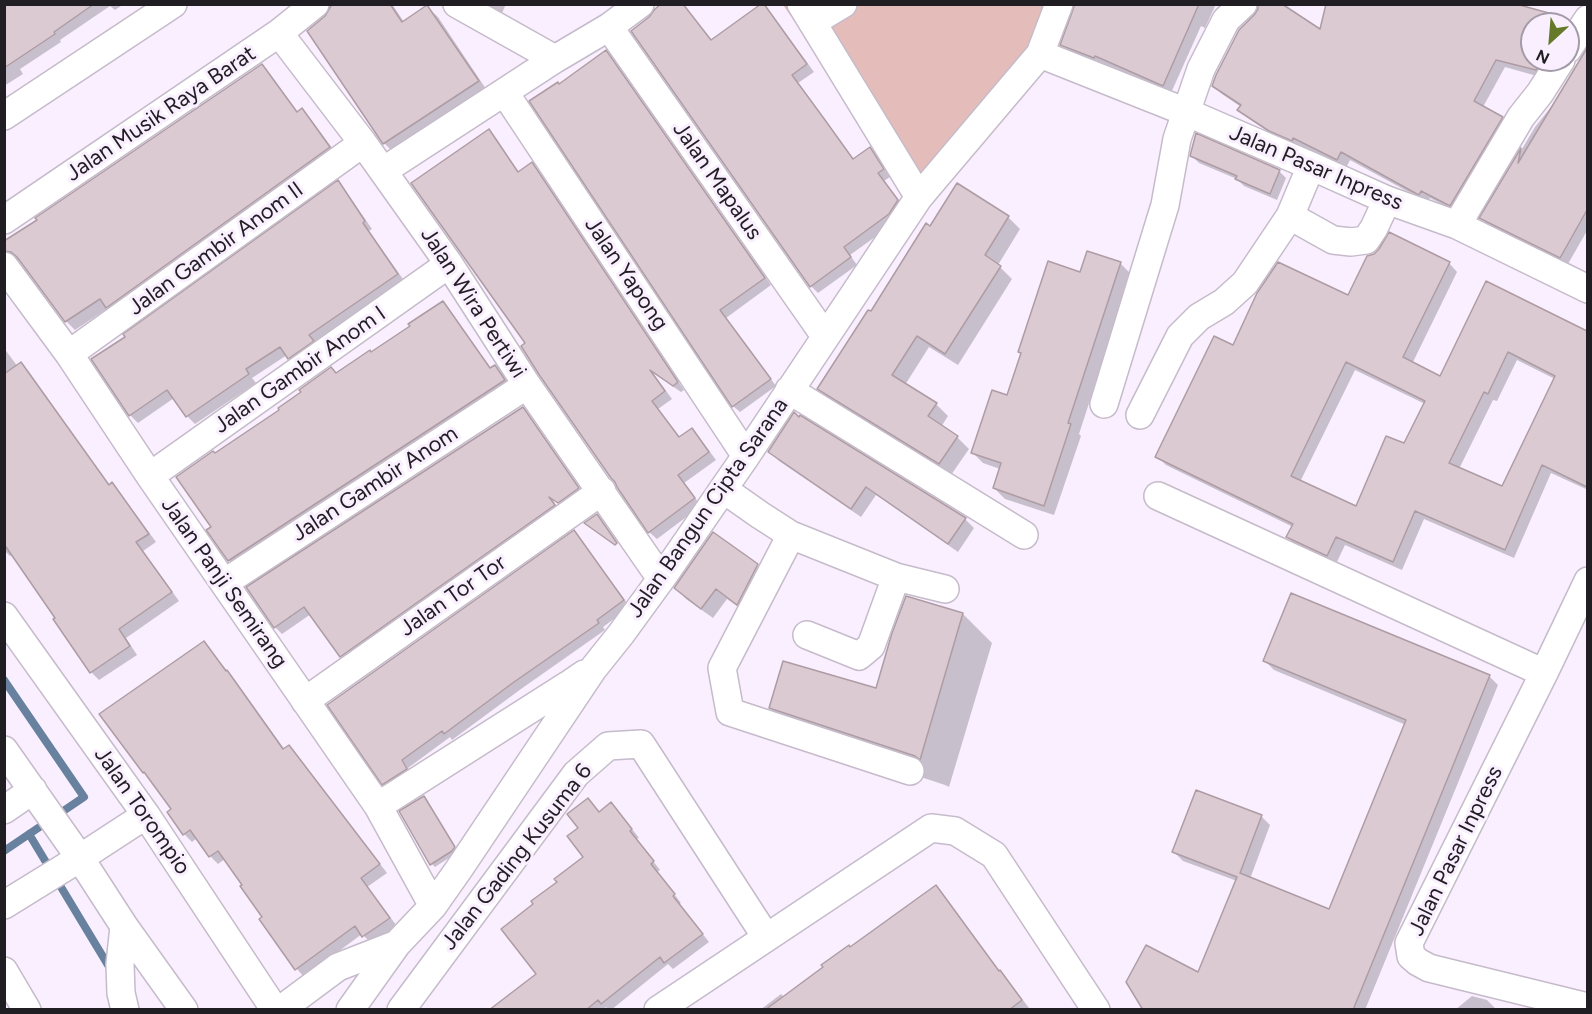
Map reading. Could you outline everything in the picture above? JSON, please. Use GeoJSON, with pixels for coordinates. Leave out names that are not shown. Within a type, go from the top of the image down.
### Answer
{"type":"FeatureCollection","features":[{"type":"Feature","properties":{"kind":"street"},"geometry":{"type":"LineString","coordinates":[[4,116],[173,4]]}},
{"type":"Feature","properties":{"kind":"street","name":"Jalan Musik Raya Barat"},"geometry":{"type":"LineString","coordinates":[[4,220],[279,33],[315,4]]}},
{"type":"Feature","properties":{"kind":"street"},"geometry":{"type":"LineString","coordinates":[[457,4],[555,59]]}},
{"type":"Feature","properties":{"kind":"street"},"geometry":{"type":"LineString","coordinates":[[383,171],[555,59],[609,27],[639,4]]}},
{"type":"Feature","properties":{"kind":"street"},"geometry":{"type":"LineString","coordinates":[[843,4],[807,13],[919,197]]}},
{"type":"Feature","properties":{"kind":"street","name":"Jalan Bangun Cipta Sarana"},"geometry":{"type":"LineString","coordinates":[[350,1010],[397,944],[433,906],[593,669],[664,575],[746,456],[919,197],[1040,54],[1059,4]]}},
{"type":"Feature","properties":{"kind":"street"},"geometry":{"type":"LineString","coordinates":[[1104,404],[1165,205],[1174,150],[1200,69],[1226,20],[1243,4]]}},
{"type":"Feature","properties":{"kind":"street","name":"Jalan Mapalus"},"geometry":{"type":"LineString","coordinates":[[609,27],[825,336]]}},
{"type":"Feature","properties":{"kind":"street","name":"Jalan Wira Pertiwi"},"geometry":{"type":"LineString","coordinates":[[279,33],[383,171],[449,264],[527,385],[655,570],[664,575]]}},
{"type":"Feature","properties":{"kind":"street","name":"Jalan Pasar Inpress"},"geometry":{"type":"LineString","coordinates":[[1040,54],[1186,112],[1387,200],[1457,225],[1587,289]]}},
{"type":"Feature","properties":{"kind":"street"},"geometry":{"type":"LineString","coordinates":[[1457,225],[1521,117],[1553,72]]}},
{"type":"Feature","properties":{"kind":"street","name":"Jalan Yapong"},"geometry":{"type":"LineString","coordinates":[[505,93],[746,456]]}},
{"type":"Feature","properties":{"kind":"street","name":"Jalan Gambir Anom II"},"geometry":{"type":"LineString","coordinates":[[69,354],[363,143]]}},
{"type":"Feature","properties":{"kind":"street"},"geometry":{"type":"LineString","coordinates":[[1140,415],[1180,336],[1199,317],[1224,302],[1245,283],[1290,216],[1311,166]]}},
{"type":"Feature","properties":{"kind":"street"},"geometry":{"type":"LineString","coordinates":[[1290,216],[1333,240],[1351,242],[1365,240],[1374,228],[1387,200]]}},
{"type":"Feature","properties":{"kind":"street","name":"Jalan Gambir Anom I"},"geometry":{"type":"LineString","coordinates":[[150,476],[449,264]]}},
{"type":"Feature","properties":{"kind":"street","name":"Jalan Panji Semirang"},"geometry":{"type":"LineString","coordinates":[[4,266],[69,354],[150,476],[378,806],[433,906]]}},
{"type":"Feature","properties":{"kind":"street","name":"Jalan Gambir Anom"},"geometry":{"type":"LineString","coordinates":[[224,582],[527,385]]}},
{"type":"Feature","properties":{"kind":"street"},"geometry":{"type":"LineString","coordinates":[[789,390],[1024,535]]}},
{"type":"Feature","properties":{"kind":"street"},"geometry":{"type":"LineString","coordinates":[[723,489],[791,535],[896,578],[945,589]]}},
{"type":"Feature","properties":{"kind":"street","name":"Jalan Tor Tor"},"geometry":{"type":"LineString","coordinates":[[305,701],[602,491]]}},
{"type":"Feature","properties":{"kind":"street"},"geometry":{"type":"LineString","coordinates":[[1158,496],[1544,673]]}},
{"type":"Feature","properties":{"kind":"street"},"geometry":{"type":"LineString","coordinates":[[791,535],[722,668],[730,712],[910,771]]}},
{"type":"Feature","properties":{"kind":"street"},"geometry":{"type":"LineString","coordinates":[[807,635],[859,656],[871,646],[896,578]]}},
{"type":"Feature","properties":{"kind":"street","name":"Jalan Pasar Inpress"},"geometry":{"type":"LineString","coordinates":[[1574,1006],[1430,968],[1411,956],[1409,943],[1544,673],[1587,581]]}},
{"type":"Feature","properties":{"kind":"street","name":"Jalan Torompio"},"geometry":{"type":"LineString","coordinates":[[4,616],[146,815],[275,1010]]}},
{"type":"Feature","properties":{"kind":"street"},"geometry":{"type":"LineString","coordinates":[[378,806],[588,670],[593,669]]}},
{"type":"Feature","properties":{"kind":"street","name":"Jalan Gading Kusuma 6"},"geometry":{"type":"LineString","coordinates":[[401,1010],[576,774],[608,746],[641,744],[766,938]]}},
{"type":"Feature","properties":{"kind":"street"},"geometry":{"type":"LineString","coordinates":[[4,750],[37,797],[64,863],[124,926],[184,1010]]}},
{"type":"Feature","properties":{"kind":"street"},"geometry":{"type":"LineString","coordinates":[[4,810],[37,797]]}},
{"type":"Feature","properties":{"kind":"street"},"geometry":{"type":"LineString","coordinates":[[4,905],[64,863],[146,815]]}},
{"type":"Feature","properties":{"kind":"street"},"geometry":{"type":"LineString","coordinates":[[658,1010],[931,828],[955,831],[994,855],[1096,1010]]}},
{"type":"Feature","properties":{"kind":"street"},"geometry":{"type":"LineString","coordinates":[[123,1001],[120,964],[124,926]]}},
{"type":"Feature","properties":{"kind":"street"},"geometry":{"type":"LineString","coordinates":[[280,1010],[338,967],[397,944]]}},
{"type":"Feature","properties":{"kind":"street"},"geometry":{"type":"LineString","coordinates":[[4,971],[27,1010]]}},
{"type":"Feature","properties":{"kind":"shaded area"},"geometry":{"type":"Polygon","coordinates":[[[783,5],[1059,5],[919,197],[783,5]]]}},
{"type":"Feature","properties":{"kind":"building"},"geometry":{"type":"Polygon","coordinates":[[[4,4],[94,4],[54,32],[55,34],[4,68],[4,4]]]}},
{"type":"Feature","properties":{"kind":"building"},"geometry":{"type":"Polygon","coordinates":[[[332,4],[390,4],[402,22],[427,5],[479,81],[383,144],[307,31],[325,16],[332,4]]]}},
{"type":"Feature","properties":{"kind":"building"},"geometry":{"type":"Polygon","coordinates":[[[661,4],[683,4],[711,40],[764,4],[807,64],[792,75],[853,159],[870,147],[884,169],[878,173],[898,200],[889,214],[844,247],[851,257],[810,287],[631,31],[661,4]]]}},
{"type":"Feature","properties":{"kind":"building"},"geometry":{"type":"Polygon","coordinates":[[[1075,4],[1199,4],[1163,86],[1095,56],[1094,58],[1060,45],[1075,4]]]}},
{"type":"Feature","properties":{"kind":"building"},"geometry":{"type":"Polygon","coordinates":[[[1258,4],[1282,4],[1320,29],[1326,4],[1516,4],[1545,12],[1520,12],[1520,66],[1496,60],[1474,101],[1503,117],[1450,206],[1421,191],[1419,195],[1341,152],[1337,160],[1293,138],[1292,141],[1269,131],[1237,110],[1241,105],[1212,86],[1239,30],[1258,9],[1258,4]]]}},
{"type":"Feature","properties":{"kind":"building"},"geometry":{"type":"Polygon","coordinates":[[[1587,48],[1587,210],[1560,258],[1479,218],[1521,148],[1518,163],[1573,72],[1580,72],[1580,60],[1587,48]]]}},
{"type":"Feature","properties":{"kind":"building"},"geometry":{"type":"Polygon","coordinates":[[[606,50],[765,278],[720,310],[771,379],[732,407],[529,101],[558,82],[559,84],[606,50]]]}},
{"type":"Feature","properties":{"kind":"building"},"geometry":{"type":"Polygon","coordinates":[[[262,64],[297,112],[302,108],[330,147],[106,308],[100,299],[65,322],[17,257],[11,252],[4,251],[4,241],[262,64]]]}},
{"type":"Feature","properties":{"kind":"building"},"geometry":{"type":"Polygon","coordinates":[[[489,129],[518,172],[532,162],[678,382],[673,386],[650,370],[665,391],[652,401],[679,437],[692,428],[709,452],[678,475],[695,498],[648,533],[540,376],[521,346],[525,343],[411,183],[489,129]]]}},
{"type":"Feature","properties":{"kind":"building"},"geometry":{"type":"Polygon","coordinates":[[[1196,133],[1280,170],[1270,194],[1235,179],[1237,176],[1190,156],[1196,133]]]}},
{"type":"Feature","properties":{"kind":"building"},"geometry":{"type":"Polygon","coordinates":[[[338,180],[365,221],[363,223],[398,274],[309,335],[314,341],[288,359],[280,347],[246,369],[249,374],[186,417],[167,390],[129,416],[91,359],[125,337],[123,334],[338,180]]]}},
{"type":"Feature","properties":{"kind":"building"},"geometry":{"type":"Polygon","coordinates":[[[957,183],[1009,216],[985,255],[1001,266],[945,354],[917,336],[892,375],[937,403],[928,416],[958,436],[939,464],[817,389],[868,310],[871,311],[926,223],[930,226],[957,183]]]}},
{"type":"Feature","properties":{"kind":"building"},"geometry":{"type":"Polygon","coordinates":[[[1389,232],[1450,262],[1403,357],[1440,376],[1486,281],[1587,331],[1587,487],[1542,465],[1505,550],[1415,511],[1393,562],[1336,537],[1327,556],[1286,537],[1293,524],[1155,457],[1214,336],[1233,345],[1257,293],[1278,262],[1348,295],[1367,256],[1379,249],[1389,232]],[[1508,352],[1488,394],[1484,392],[1449,463],[1502,486],[1555,376],[1508,352]],[[1346,362],[1291,476],[1356,506],[1386,436],[1404,443],[1425,401],[1346,362]]]}},
{"type":"Feature","properties":{"kind":"building"},"geometry":{"type":"Polygon","coordinates":[[[1087,251],[1121,262],[1068,423],[1071,424],[1044,506],[993,488],[1001,463],[971,453],[992,390],[1007,395],[1021,353],[1018,352],[1048,261],[1080,272],[1087,251]]]}},
{"type":"Feature","properties":{"kind":"building"},"geometry":{"type":"Polygon","coordinates":[[[443,301],[490,368],[495,365],[505,380],[228,561],[206,530],[211,527],[176,477],[279,410],[278,408],[301,392],[299,390],[331,367],[336,373],[410,326],[408,324],[443,301]]]}},
{"type":"Feature","properties":{"kind":"building"},"geometry":{"type":"Polygon","coordinates":[[[21,362],[109,485],[112,482],[149,534],[136,542],[172,592],[119,629],[130,646],[90,673],[4,544],[4,374],[21,362]]]}},
{"type":"Feature","properties":{"kind":"building"},"geometry":{"type":"Polygon","coordinates":[[[523,407],[579,488],[558,503],[549,497],[555,505],[340,657],[304,607],[274,628],[246,587],[523,407]]]}},
{"type":"Feature","properties":{"kind":"building"},"geometry":{"type":"Polygon","coordinates":[[[794,412],[966,518],[948,544],[866,487],[851,509],[768,452],[794,412]]]}},
{"type":"Feature","properties":{"kind":"building"},"geometry":{"type":"Polygon","coordinates":[[[597,514],[617,543],[615,545],[584,523],[597,514]]]}},
{"type":"Feature","properties":{"kind":"building"},"geometry":{"type":"Polygon","coordinates":[[[574,530],[624,600],[597,620],[599,623],[444,734],[442,731],[402,760],[407,769],[382,785],[327,705],[574,530]]]}},
{"type":"Feature","properties":{"kind":"building"},"geometry":{"type":"Polygon","coordinates":[[[713,532],[758,564],[737,605],[716,589],[701,609],[674,588],[713,532]]]}},
{"type":"Feature","properties":{"kind":"building"},"geometry":{"type":"Polygon","coordinates":[[[1291,593],[1490,675],[1353,1010],[1143,1010],[1126,982],[1146,945],[1198,972],[1237,877],[1172,852],[1196,790],[1262,815],[1240,873],[1329,909],[1406,720],[1263,661],[1291,593]]]}},
{"type":"Feature","properties":{"kind":"building"},"geometry":{"type":"Polygon","coordinates":[[[906,596],[963,613],[920,760],[915,756],[769,708],[783,661],[876,688],[892,633],[906,596]]]}},
{"type":"Feature","properties":{"kind":"building"},"geometry":{"type":"Polygon","coordinates":[[[204,641],[283,749],[289,745],[380,864],[361,878],[390,918],[362,937],[355,926],[295,970],[259,919],[262,917],[218,851],[209,857],[190,830],[183,835],[167,812],[171,809],[99,714],[204,641]]]}},
{"type":"Feature","properties":{"kind":"building"},"geometry":{"type":"Polygon","coordinates":[[[424,796],[455,847],[430,865],[399,811],[424,796]]]}},
{"type":"Feature","properties":{"kind":"building"},"geometry":{"type":"Polygon","coordinates":[[[588,798],[599,812],[611,802],[654,861],[651,864],[675,894],[673,896],[703,934],[664,963],[660,957],[601,1004],[598,1000],[586,1010],[489,1010],[536,974],[501,929],[533,904],[531,901],[557,882],[554,879],[583,857],[567,836],[578,828],[567,814],[588,798]]]}},
{"type":"Feature","properties":{"kind":"building"},"geometry":{"type":"Polygon","coordinates":[[[936,885],[1022,1000],[1009,1010],[765,1010],[823,967],[821,965],[936,885]]]}},
{"type":"Feature","properties":{"kind":"waterway"},"geometry":{"type":"LineString","coordinates":[[4,680],[84,797],[4,851]]}},
{"type":"Feature","properties":{"kind":"waterway"},"geometry":{"type":"LineString","coordinates":[[29,834],[111,970]]}}]}
